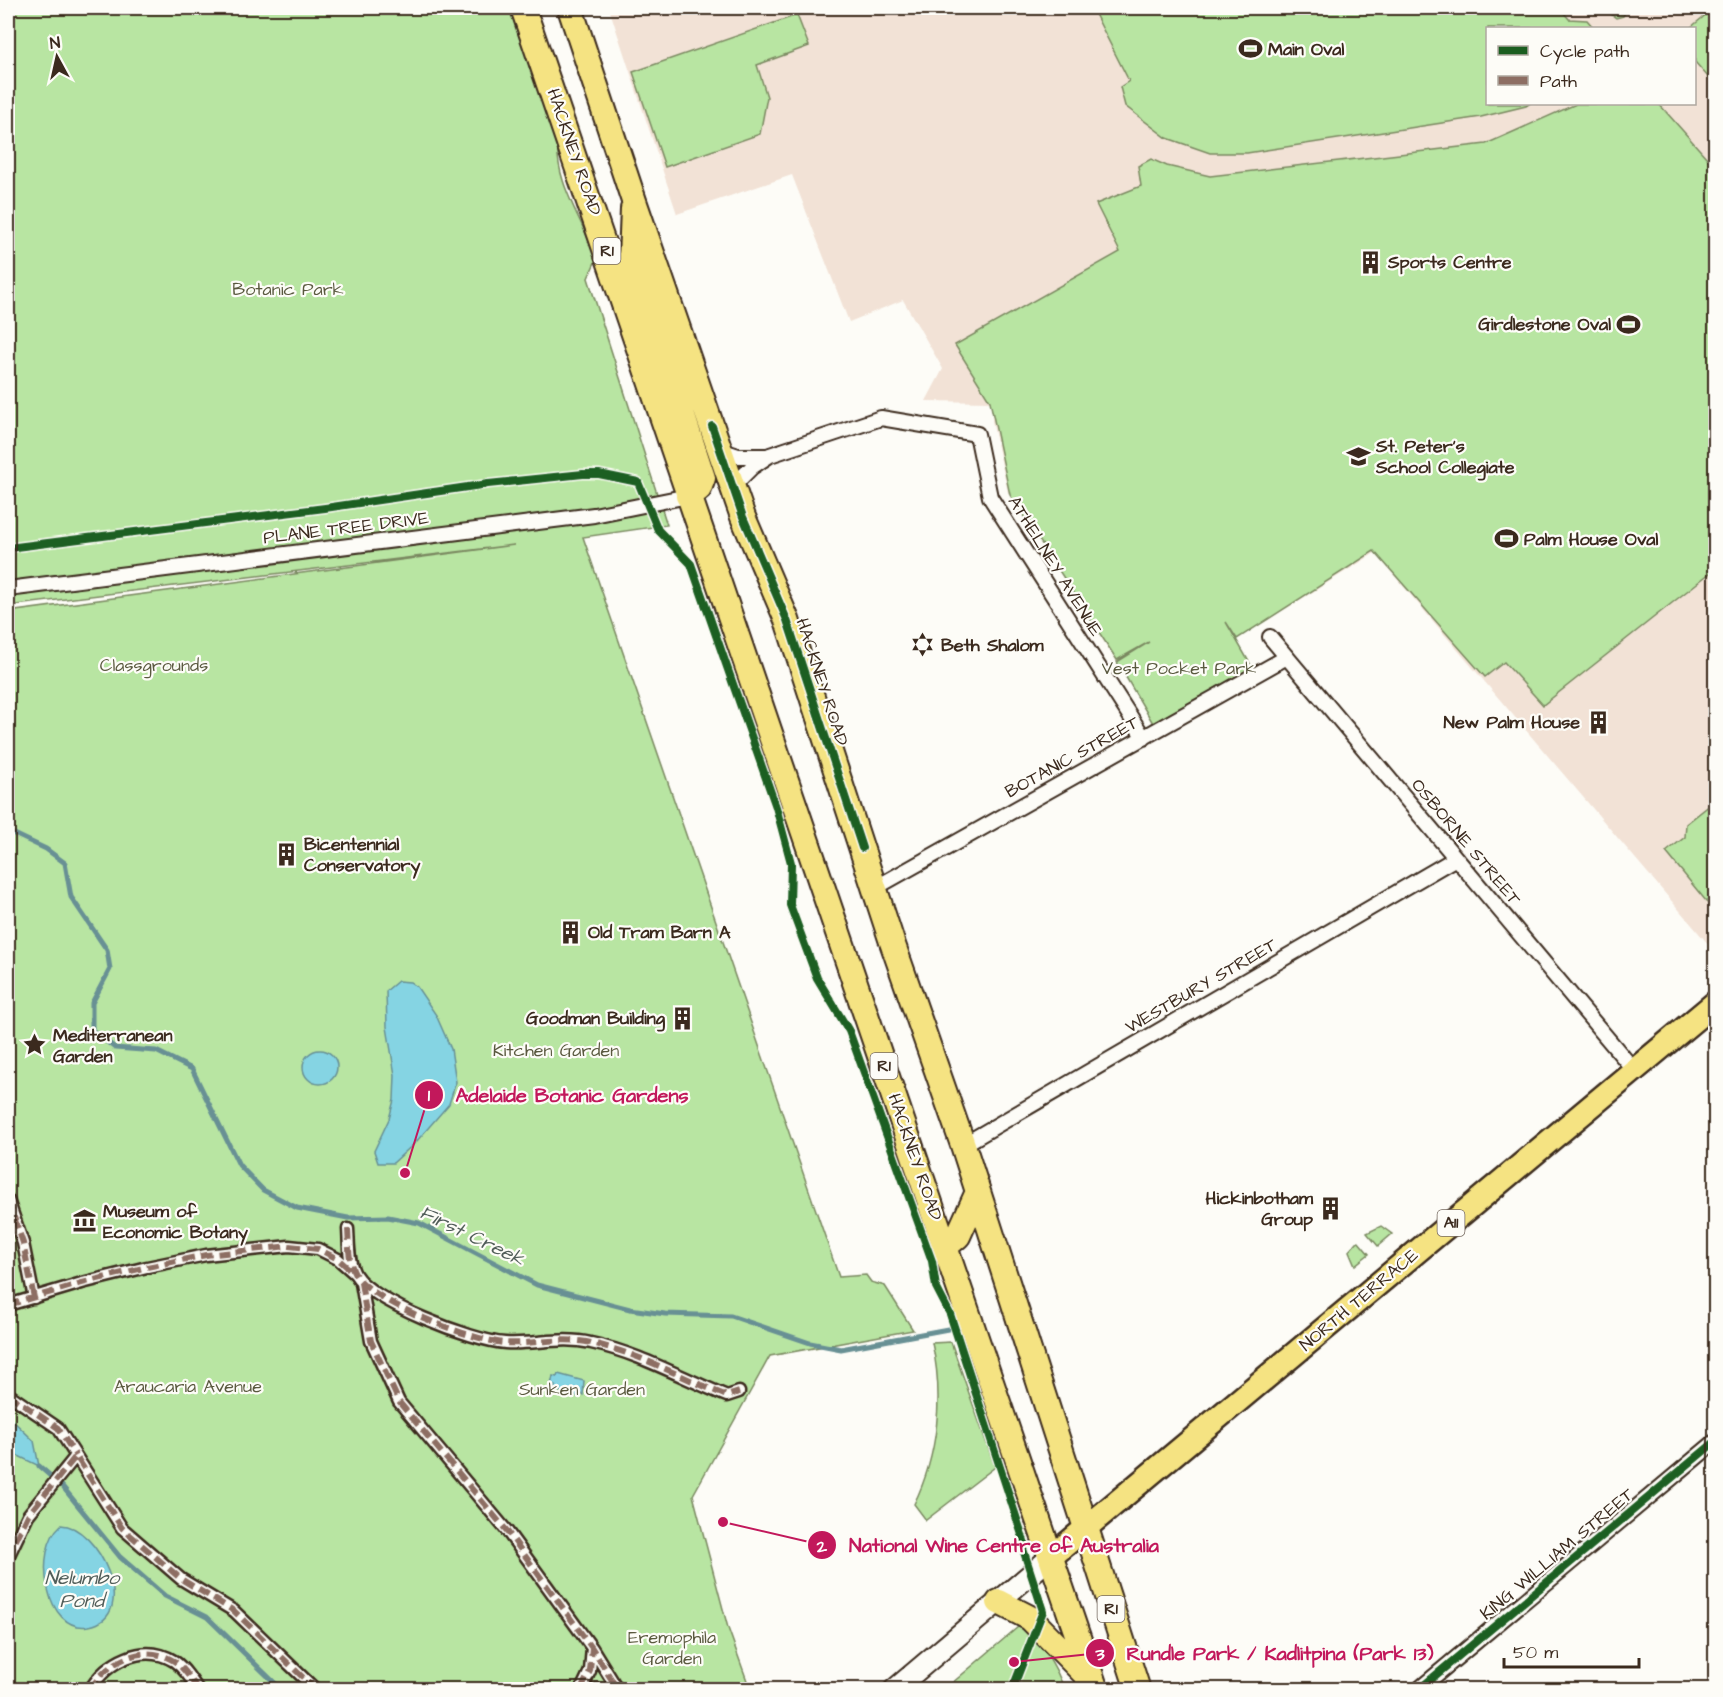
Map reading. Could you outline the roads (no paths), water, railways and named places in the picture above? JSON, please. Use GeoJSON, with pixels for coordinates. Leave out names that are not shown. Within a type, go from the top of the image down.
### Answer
{"type":"FeatureCollection","features":[{"type":"Feature","properties":{"kind":"highway","name":"HACKNEY ROAD"},"geometry":{"type":"LineString","coordinates":[[524,8],[594,209],[688,496],[763,705],[1051,1557]]}},
{"type":"Feature","properties":{"kind":"highway","name":"HACKNEY ROAD"},"geometry":{"type":"LineString","coordinates":[[570,8],[720,450],[787,620],[963,1145],[1085,1529]]}},
{"type":"Feature","properties":{"kind":"highway"},"geometry":{"type":"LineString","coordinates":[[634,201],[630,230],[631,258],[703,478],[698,491],[688,496]]}},
{"type":"Feature","properties":{"kind":"highway"},"geometry":{"type":"LineString","coordinates":[[946,1246],[958,1236],[977,1194]]}},
{"type":"Feature","properties":{"kind":"highway","name":"R1"},"geometry":{"type":"LineString","coordinates":[[1085,1529],[1138,1689]]}},
{"type":"Feature","properties":{"kind":"highway","name":"R1"},"geometry":{"type":"LineString","coordinates":[[1051,1557],[1095,1686]]}},
{"type":"Feature","properties":{"kind":"highway"},"geometry":{"type":"LineString","coordinates":[[999,1602],[1030,1618],[1095,1686]]}},
{"type":"Feature","properties":{"kind":"main road","name":"NORTH TERRACE"},"geometry":{"type":"LineString","coordinates":[[1085,1529],[1716,1002]]}},
{"type":"Feature","properties":{"kind":"main road","name":"A11"},"geometry":{"type":"LineString","coordinates":[[1051,1557],[1085,1529]]}},
{"type":"Feature","properties":{"kind":"main road"},"geometry":{"type":"LineString","coordinates":[[894,1689],[1051,1557]]}},
{"type":"Feature","properties":{"kind":"street","name":"ATHELNEY AVENUE"},"geometry":{"type":"LineString","coordinates":[[733,486],[752,467],[770,455],[882,418],[977,434],[990,496],[1144,738]]}},
{"type":"Feature","properties":{"kind":"street","name":"ATHELNEY AVENUE"},"geometry":{"type":"LineString","coordinates":[[720,450],[743,456],[770,455]]}},
{"type":"Feature","properties":{"kind":"street","name":"PLANE TREE DRIVE"},"geometry":{"type":"LineString","coordinates":[[8,589],[594,515],[688,496]]}},
{"type":"Feature","properties":{"kind":"street","name":"OSBORNE STREET"},"geometry":{"type":"LineString","coordinates":[[1270,637],[1634,1070]]}},
{"type":"Feature","properties":{"kind":"street","name":"BOTANIC STREET"},"geometry":{"type":"LineString","coordinates":[[875,888],[1287,657]]}},
{"type":"Feature","properties":{"kind":"street","name":"WESTBURY STREET"},"geometry":{"type":"LineString","coordinates":[[963,1145],[1456,858]]}},
{"type":"Feature","properties":{"kind":"street"},"geometry":{"type":"LineString","coordinates":[[8,1200],[23,1243],[34,1298]]}},
{"type":"Feature","properties":{"kind":"street"},"geometry":{"type":"LineString","coordinates":[[348,1229],[354,1273]]}},
{"type":"Feature","properties":{"kind":"street"},"geometry":{"type":"LineString","coordinates":[[8,1305],[107,1276],[168,1263],[289,1246],[318,1249],[338,1259],[354,1273],[361,1283],[379,1296],[482,1340],[514,1344],[560,1339],[588,1342],[636,1356],[727,1396],[739,1392]]}},
{"type":"Feature","properties":{"kind":"street"},"geometry":{"type":"LineString","coordinates":[[361,1283],[371,1341],[399,1402],[507,1530],[592,1648],[618,1689]]}},
{"type":"Feature","properties":{"kind":"street"},"geometry":{"type":"LineString","coordinates":[[8,1394],[58,1428],[122,1528],[181,1579],[234,1611],[316,1689]]}},
{"type":"Feature","properties":{"kind":"street","name":"KING WILLIAM STREET"},"geometry":{"type":"LineString","coordinates":[[1418,1689],[1716,1441]]}},
{"type":"Feature","properties":{"kind":"street"},"geometry":{"type":"LineString","coordinates":[[8,1557],[28,1515],[76,1456]]}},
{"type":"Feature","properties":{"kind":"street"},"geometry":{"type":"LineString","coordinates":[[581,1689],[590,1671],[592,1648]]}},
{"type":"Feature","properties":{"kind":"street"},"geometry":{"type":"LineString","coordinates":[[90,1689],[98,1677],[113,1664],[144,1654],[160,1656],[176,1663],[198,1689]]}},
{"type":"Feature","properties":{"kind":"street"},"geometry":{"type":"LineString","coordinates":[[593,1689],[618,1689]]}},
{"type":"Feature","properties":{"kind":"water"},"geometry":{"type":"Polygon","coordinates":[[[398,981],[410,982],[417,987],[436,1015],[451,1049],[456,1082],[449,1104],[416,1142],[393,1163],[378,1163],[374,1151],[389,1119],[394,1100],[395,1075],[387,1027],[386,991],[398,981]]]}},
{"type":"Feature","properties":{"kind":"water"},"geometry":{"type":"Polygon","coordinates":[[[320,1050],[332,1055],[337,1067],[332,1079],[320,1084],[308,1079],[303,1067],[308,1055],[320,1050]]]}},
{"type":"Feature","properties":{"kind":"water"},"geometry":{"type":"Polygon","coordinates":[[[558,1374],[584,1381],[583,1395],[580,1394],[579,1397],[554,1390],[555,1386],[551,1385],[553,1376],[557,1377],[558,1374]]]}},
{"type":"Feature","properties":{"kind":"water"},"geometry":{"type":"Polygon","coordinates":[[[8,1416],[34,1441],[39,1466],[8,1451],[8,1416]]]}},
{"type":"Feature","properties":{"kind":"water","name":"Nelumbo Pond"},"geometry":{"type":"Polygon","coordinates":[[[61,1525],[75,1529],[88,1539],[100,1554],[113,1590],[112,1606],[104,1619],[89,1626],[74,1625],[62,1617],[53,1604],[48,1588],[47,1552],[52,1537],[61,1525]]]}},
{"type":"Feature","properties":{"kind":"waterway","name":"First Creek"},"geometry":{"type":"LineString","coordinates":[[8,831],[46,849],[65,863],[71,897],[107,950],[110,969],[92,1003],[92,1030],[115,1048],[156,1051],[192,1069],[239,1165],[263,1190],[297,1208],[348,1218],[388,1217],[419,1223],[537,1285],[630,1309],[665,1314],[731,1316],[810,1343],[841,1349],[948,1329]]}},
{"type":"Feature","properties":{"kind":"waterway"},"geometry":{"type":"LineString","coordinates":[[39,1466],[62,1486],[120,1557],[165,1596],[207,1617],[282,1690]]}},
{"type":"Feature","properties":{"kind":"place","name":"Main Oval"},"geometry":{"type":"Point","coordinates":[1250,49]}},
{"type":"Feature","properties":{"kind":"place","name":"Sports Centre"},"geometry":{"type":"Point","coordinates":[1370,262]}},
{"type":"Feature","properties":{"kind":"place","name":"Girdlestone Oval"},"geometry":{"type":"Point","coordinates":[1629,324]}},
{"type":"Feature","properties":{"kind":"place","name":"St. Peter's School Collegiate"},"geometry":{"type":"Point","coordinates":[1358,456]}},
{"type":"Feature","properties":{"kind":"place","name":"Palm House Oval"},"geometry":{"type":"Point","coordinates":[1506,539]}},
{"type":"Feature","properties":{"kind":"place","name":"Beth Shalom"},"geometry":{"type":"Point","coordinates":[923,645]}},
{"type":"Feature","properties":{"kind":"place","name":"New Palm House"},"geometry":{"type":"Point","coordinates":[1598,722]}},
{"type":"Feature","properties":{"kind":"place","name":"Bicentennial Conservatory"},"geometry":{"type":"Point","coordinates":[286,854]}},
{"type":"Feature","properties":{"kind":"place","name":"Old Tram Barn A"},"geometry":{"type":"Point","coordinates":[570,932]}},
{"type":"Feature","properties":{"kind":"place","name":"Goodman Building"},"geometry":{"type":"Point","coordinates":[683,1018]}},
{"type":"Feature","properties":{"kind":"place","name":"Mediterranean Garden"},"geometry":{"type":"Point","coordinates":[35,1045]}},
{"type":"Feature","properties":{"kind":"place","name":"Adelaide Botanic Gardens"},"geometry":{"type":"Point","coordinates":[405,1173]}},
{"type":"Feature","properties":{"kind":"place","name":"Hickinbotham Group"},"geometry":{"type":"Point","coordinates":[1331,1208]}},
{"type":"Feature","properties":{"kind":"place","name":"Museum of Economic Botany"},"geometry":{"type":"Point","coordinates":[85,1221]}},
{"type":"Feature","properties":{"kind":"place","name":"National Wine Centre of Australia"},"geometry":{"type":"Point","coordinates":[723,1522]}},
{"type":"Feature","properties":{"kind":"place","name":"Rundle Park / Kadlitpina (Park 13)"},"geometry":{"type":"Point","coordinates":[1014,1662]}},
{"type":"Feature","properties":{"kind":"park label","name":"Botanic Park"},"geometry":{"type":"Point","coordinates":[288,289]}},
{"type":"Feature","properties":{"kind":"park label","name":"Classgrounds"},"geometry":{"type":"Point","coordinates":[154,665]}},
{"type":"Feature","properties":{"kind":"park label","name":"Vest Pocket Park"},"geometry":{"type":"Point","coordinates":[1179,668]}},
{"type":"Feature","properties":{"kind":"park label","name":"Kitchen Garden"},"geometry":{"type":"Point","coordinates":[556,1050]}},
{"type":"Feature","properties":{"kind":"park label","name":"Araucaria Avenue"},"geometry":{"type":"Point","coordinates":[188,1386]}},
{"type":"Feature","properties":{"kind":"park label","name":"Sunken Garden"},"geometry":{"type":"Point","coordinates":[582,1389]}},
{"type":"Feature","properties":{"kind":"park label","name":"Eremophila Garden"},"geometry":{"type":"Point","coordinates":[672,1647]}}]}
